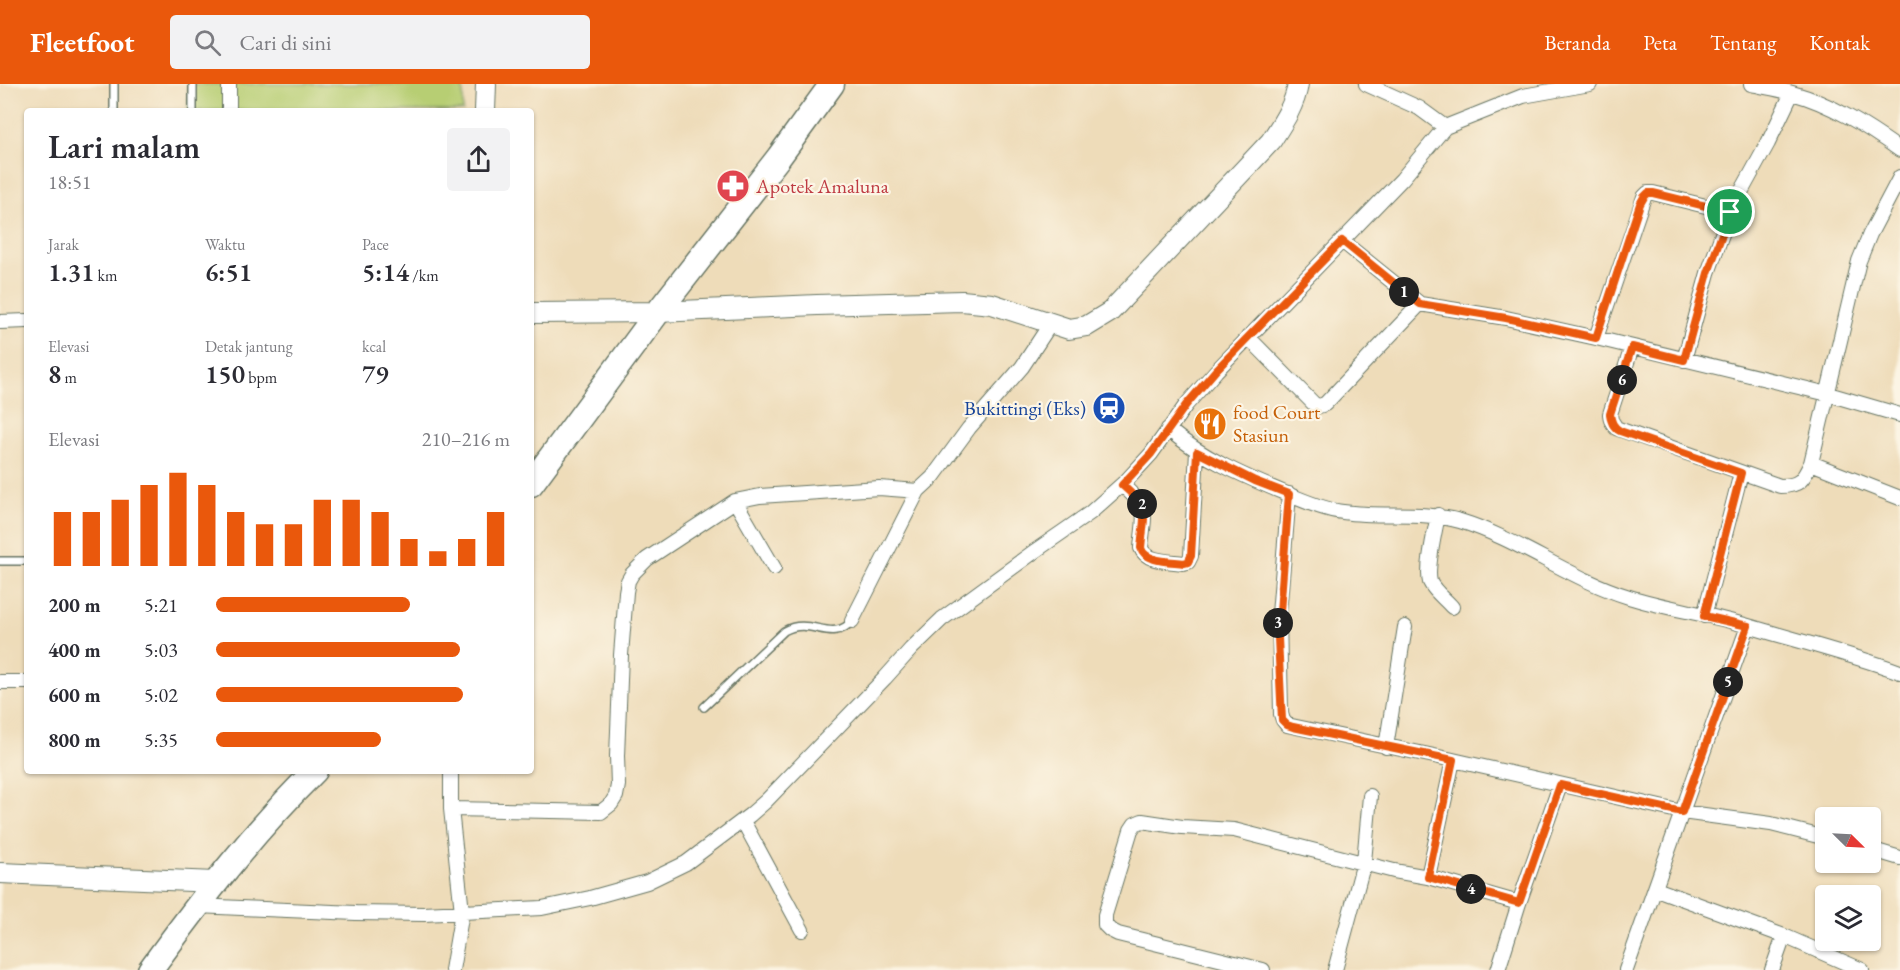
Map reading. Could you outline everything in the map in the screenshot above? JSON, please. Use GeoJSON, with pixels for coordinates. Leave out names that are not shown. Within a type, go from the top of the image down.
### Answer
{"type":"FeatureCollection","features":[{"type":"Feature","properties":{"kind":"highway"},"geometry":{"type":"LineString","coordinates":[[534,480],[658,312],[779,158],[832,84]]}},
{"type":"Feature","properties":{"kind":"highway"},"geometry":{"type":"LineString","coordinates":[[150,970],[215,882],[312,774]]}},
{"type":"Feature","properties":{"kind":"street"},"geometry":{"type":"LineString","coordinates":[[229,84],[229,108]]}},
{"type":"Feature","properties":{"kind":"street"},"geometry":{"type":"LineString","coordinates":[[485,108],[486,84]]}},
{"type":"Feature","properties":{"kind":"street"},"geometry":{"type":"LineString","coordinates":[[534,313],[658,312],[962,301],[992,304],[1069,329],[1087,326],[1110,312],[1271,141],[1285,119],[1298,84]]}},
{"type":"Feature","properties":{"kind":"street"},"geometry":{"type":"LineString","coordinates":[[1366,84],[1419,108],[1445,127]]}},
{"type":"Feature","properties":{"kind":"street"},"geometry":{"type":"LineString","coordinates":[[197,906],[424,914],[542,908],[590,898],[647,882],[686,863],[766,801],[942,619],[1035,550],[1090,513],[1122,485],[1151,454],[1208,379],[1402,178],[1445,127],[1522,96],[1590,84]]}},
{"type":"Feature","properties":{"kind":"street"},"geometry":{"type":"LineString","coordinates":[[1750,84],[1792,93],[1846,115],[1900,150]]}},
{"type":"Feature","properties":{"kind":"street"},"geometry":{"type":"LineString","coordinates":[[1684,360],[1708,273],[1730,212],[1768,143],[1792,93]]}},
{"type":"Feature","properties":{"kind":"street"},"geometry":{"type":"LineString","coordinates":[[1632,347],[1610,414],[1616,428],[1780,486],[1793,486],[1802,480],[1811,463],[1859,261],[1870,234],[1900,177]]}},
{"type":"Feature","properties":{"kind":"street"},"geometry":{"type":"LineString","coordinates":[[1596,338],[1644,197],[1648,193],[1730,212]]}},
{"type":"Feature","properties":{"kind":"street"},"geometry":{"type":"LineString","coordinates":[[1342,241],[1420,304],[1506,318],[1596,338],[1828,394],[1900,415]]}},
{"type":"Feature","properties":{"kind":"street"},"geometry":{"type":"LineString","coordinates":[[1248,337],[1314,404],[1319,406],[1325,404],[1420,304]]}},
{"type":"Feature","properties":{"kind":"street"},"geometry":{"type":"LineString","coordinates":[[0,322],[24,321]]}},
{"type":"Feature","properties":{"kind":"street"},"geometry":{"type":"LineString","coordinates":[[852,621],[918,491],[933,477],[969,428],[1022,367],[1051,323]]}},
{"type":"Feature","properties":{"kind":"street"},"geometry":{"type":"LineString","coordinates":[[1168,429],[1197,452],[1255,481],[1342,512],[1438,515],[1480,529],[1629,597],[1748,626],[1855,656],[1900,672]]}},
{"type":"Feature","properties":{"kind":"street"},"geometry":{"type":"LineString","coordinates":[[1122,485],[1138,499],[1144,511],[1141,548],[1143,554],[1148,557],[1188,562],[1191,556],[1197,452]]}},
{"type":"Feature","properties":{"kind":"street"},"geometry":{"type":"LineString","coordinates":[[1811,463],[1900,498]]}},
{"type":"Feature","properties":{"kind":"street"},"geometry":{"type":"LineString","coordinates":[[1704,616],[1741,473]]}},
{"type":"Feature","properties":{"kind":"street"},"geometry":{"type":"LineString","coordinates":[[451,810],[601,812],[611,804],[616,796],[618,785],[621,655],[628,581],[647,559],[735,501],[760,496],[879,488],[918,491]]}},
{"type":"Feature","properties":{"kind":"street"},"geometry":{"type":"LineString","coordinates":[[1289,494],[1278,638],[1282,720],[1287,725],[1682,812],[1771,824],[1815,835]]}},
{"type":"Feature","properties":{"kind":"street"},"geometry":{"type":"LineString","coordinates":[[735,501],[774,568]]}},
{"type":"Feature","properties":{"kind":"street"},"geometry":{"type":"LineString","coordinates":[[1438,515],[1431,551],[1430,577],[1434,588],[1452,607]]}},
{"type":"Feature","properties":{"kind":"street"},"geometry":{"type":"LineString","coordinates":[[1626,970],[1748,626]]}},
{"type":"Feature","properties":{"kind":"street"},"geometry":{"type":"LineString","coordinates":[[1386,747],[1405,627]]}},
{"type":"Feature","properties":{"kind":"street"},"geometry":{"type":"LineString","coordinates":[[0,682],[24,682]]}},
{"type":"Feature","properties":{"kind":"street"},"geometry":{"type":"LineString","coordinates":[[1428,877],[1453,760]]}},
{"type":"Feature","properties":{"kind":"street"},"geometry":{"type":"LineString","coordinates":[[451,774],[451,810],[462,912],[452,970]]}},
{"type":"Feature","properties":{"kind":"street"},"geometry":{"type":"LineString","coordinates":[[1498,970],[1560,785]]}},
{"type":"Feature","properties":{"kind":"street"},"geometry":{"type":"LineString","coordinates":[[1335,970],[1364,862],[1370,796]]}},
{"type":"Feature","properties":{"kind":"street"},"geometry":{"type":"LineString","coordinates":[[743,821],[802,930]]}},
{"type":"Feature","properties":{"kind":"street"},"geometry":{"type":"LineString","coordinates":[[1263,970],[1118,934],[1105,925],[1131,830],[1135,824],[1142,821],[1182,827],[1234,830],[1394,871],[1428,877],[1519,903]]}},
{"type":"Feature","properties":{"kind":"street"},"geometry":{"type":"LineString","coordinates":[[1881,852],[1900,858]]}},
{"type":"Feature","properties":{"kind":"street"},"geometry":{"type":"LineString","coordinates":[[0,873],[215,882]]}},
{"type":"Feature","properties":{"kind":"street"},"geometry":{"type":"LineString","coordinates":[[1656,890],[1784,936],[1862,970]]}},
{"type":"Feature","properties":{"kind":"street"},"geometry":{"type":"LineString","coordinates":[[1772,970],[1784,936]]}},
{"type":"Feature","properties":{"kind":"lane"},"geometry":{"type":"LineString","coordinates":[[114,84],[114,108]]}},
{"type":"Feature","properties":{"kind":"lane"},"geometry":{"type":"LineString","coordinates":[[193,84],[194,108]]}},
{"type":"Feature","properties":{"kind":"lane"},"geometry":{"type":"LineString","coordinates":[[0,561],[24,561]]}},
{"type":"Feature","properties":{"kind":"lane"},"geometry":{"type":"LineString","coordinates":[[704,707],[784,631],[802,626],[834,631],[846,629],[852,621]]}},
{"type":"Feature","properties":{"kind":"green space"},"geometry":{"type":"Polygon","coordinates":[[[188,84],[463,84],[463,108],[188,108],[188,84]]]}},
{"type":"Feature","properties":{"kind":"place","name":"Apotek Amaluna"},"geometry":{"type":"Point","coordinates":[733,186]}},
{"type":"Feature","properties":{"kind":"place","name":"Bukittingi (Eks)"},"geometry":{"type":"Point","coordinates":[1109,408]}},
{"type":"Feature","properties":{"kind":"place","name":"food Court Stasiun"},"geometry":{"type":"Point","coordinates":[1210,424]}},
{"type":"Feature","properties":{"kind":"route"},"geometry":{"type":"LineString","coordinates":[[1648,193],[1730,212],[1708,273],[1684,360],[1632,347],[1610,414],[1613,425],[1620,431],[1741,473],[1704,616],[1748,626],[1682,812],[1560,785],[1519,903],[1428,877],[1453,760],[1293,727],[1282,720],[1278,638],[1289,494],[1255,481],[1197,452],[1191,556],[1188,562],[1184,563],[1148,557],[1143,554],[1141,548],[1144,511],[1138,499],[1122,485],[1151,454],[1186,405],[1216,370],[1342,241],[1420,304],[1506,318],[1596,338],[1640,204],[1648,193]]}}]}
